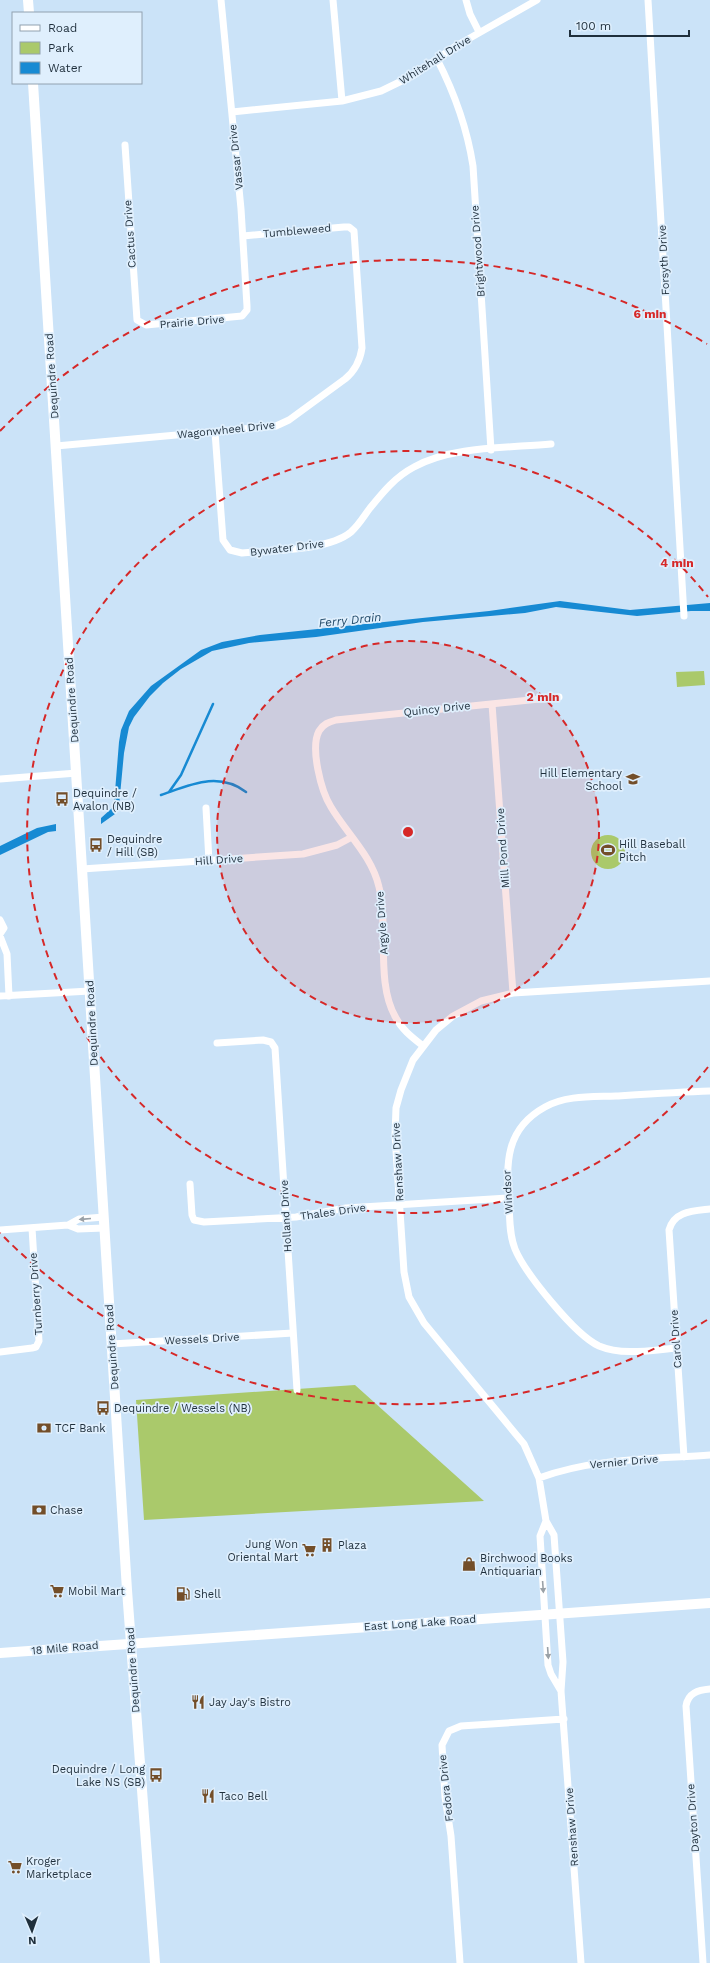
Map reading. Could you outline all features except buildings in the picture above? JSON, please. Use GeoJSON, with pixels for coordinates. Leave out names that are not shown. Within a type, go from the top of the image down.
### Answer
{"type":"FeatureCollection","features":[{"type":"Feature","properties":{"kind":"main road"},"geometry":{"type":"LineString","coordinates":[[28,0],[29,12]]}},
{"type":"Feature","properties":{"kind":"main road","name":"Dequindre Road"},"geometry":{"type":"LineString","coordinates":[[33,84],[130,1643],[156,1963]]}},
{"type":"Feature","properties":{"kind":"main road","name":"East Long Lake Road"},"geometry":{"type":"LineString","coordinates":[[130,1643],[710,1603]]}},
{"type":"Feature","properties":{"kind":"main road","name":"18 Mile Road"},"geometry":{"type":"LineString","coordinates":[[0,1653],[130,1643]]}},
{"type":"Feature","properties":{"kind":"street","name":"Vassar Drive"},"geometry":{"type":"LineString","coordinates":[[221,0],[243,236],[247,306],[245,314]]}},
{"type":"Feature","properties":{"kind":"street"},"geometry":{"type":"LineString","coordinates":[[333,0],[342,101]]}},
{"type":"Feature","properties":{"kind":"street"},"geometry":{"type":"LineString","coordinates":[[466,0],[470,14],[479,32]]}},
{"type":"Feature","properties":{"kind":"street","name":"Whitehall Drive"},"geometry":{"type":"LineString","coordinates":[[232,112],[342,101],[368,95],[391,87],[414,75],[479,32],[537,0]]}},
{"type":"Feature","properties":{"kind":"street","name":"Forsyth Drive"},"geometry":{"type":"LineString","coordinates":[[648,0],[684,614]]}},
{"type":"Feature","properties":{"kind":"street","name":"Brightwood Drive"},"geometry":{"type":"LineString","coordinates":[[437,59],[460,110],[467,133],[473,166],[491,450]]}},
{"type":"Feature","properties":{"kind":"street","name":"Cactus Drive"},"geometry":{"type":"LineString","coordinates":[[125,145],[135,314],[138,323]]}},
{"type":"Feature","properties":{"kind":"street","name":"Tumbleweed"},"geometry":{"type":"LineString","coordinates":[[243,236],[344,227],[351,228]]}},
{"type":"Feature","properties":{"kind":"street","name":"Wagonwheel Drive"},"geometry":{"type":"LineString","coordinates":[[56,446],[264,428],[282,424],[345,379],[353,372],[359,359],[362,343],[355,235],[351,228]]}},
{"type":"Feature","properties":{"kind":"street","name":"Prairie Drive"},"geometry":{"type":"LineString","coordinates":[[138,323],[154,325],[238,318],[245,314]]}},
{"type":"Feature","properties":{"kind":"street","name":"Bywater Drive"},"geometry":{"type":"LineString","coordinates":[[215,432],[223,540],[228,548],[238,553],[314,546],[334,542],[351,532],[381,493],[406,471],[425,461],[444,455],[551,444]]}},
{"type":"Feature","properties":{"kind":"street","name":"Quincy Drive"},"geometry":{"type":"LineString","coordinates":[[319,731],[328,722],[336,720],[559,697]]}},
{"type":"Feature","properties":{"kind":"street","name":"Mill Pond Drive"},"geometry":{"type":"LineString","coordinates":[[492,704],[513,993]]}},
{"type":"Feature","properties":{"kind":"street","name":"Argyle Drive"},"geometry":{"type":"LineString","coordinates":[[319,731],[317,753],[319,775],[324,794],[331,807],[372,868],[379,888],[389,1004],[400,1024],[423,1046]]}},
{"type":"Feature","properties":{"kind":"street"},"geometry":{"type":"LineString","coordinates":[[0,778],[77,773]]}},
{"type":"Feature","properties":{"kind":"street"},"geometry":{"type":"LineString","coordinates":[[206,808],[209,861]]}},
{"type":"Feature","properties":{"kind":"street","name":"Hill Drive"},"geometry":{"type":"LineString","coordinates":[[82,870],[303,854],[337,845],[352,837]]}},
{"type":"Feature","properties":{"kind":"street"},"geometry":{"type":"LineString","coordinates":[[0,920],[4,928],[0,935],[7,954],[10,996]]}},
{"type":"Feature","properties":{"kind":"street","name":"Renshaw Drive"},"geometry":{"type":"LineString","coordinates":[[581,1963],[561,1691],[563,1675],[554,1535],[546,1521],[539,1478],[532,1457],[520,1439],[414,1309],[409,1297],[405,1280],[395,1135],[396,1108],[405,1078],[413,1060],[423,1046],[440,1027],[464,1009],[485,1000],[513,993],[710,981]]}},
{"type":"Feature","properties":{"kind":"street"},"geometry":{"type":"LineString","coordinates":[[0,996],[90,991]]}},
{"type":"Feature","properties":{"kind":"street","name":"Holland Drive"},"geometry":{"type":"LineString","coordinates":[[217,1043],[263,1040],[272,1042],[276,1053],[297,1390]]}},
{"type":"Feature","properties":{"kind":"street","name":"Windsor"},"geometry":{"type":"LineString","coordinates":[[677,1348],[637,1351],[612,1350],[592,1342],[580,1333],[527,1271],[521,1261],[511,1232],[507,1167],[513,1142],[525,1123],[547,1106],[569,1099],[710,1090]]}},
{"type":"Feature","properties":{"kind":"street","name":"Thales Drive"},"geometry":{"type":"LineString","coordinates":[[190,1184],[192,1216],[199,1222],[304,1216],[339,1209],[508,1198]]}},
{"type":"Feature","properties":{"kind":"street","name":"Carol Drive"},"geometry":{"type":"LineString","coordinates":[[684,1457],[668,1237],[672,1222],[684,1212],[710,1209]]}},
{"type":"Feature","properties":{"kind":"street"},"geometry":{"type":"LineString","coordinates":[[0,1230],[68,1225],[79,1219],[104,1217]]}},
{"type":"Feature","properties":{"kind":"street"},"geometry":{"type":"LineString","coordinates":[[68,1225],[78,1229],[104,1228]]}},
{"type":"Feature","properties":{"kind":"street","name":"Turnberry Drive"},"geometry":{"type":"LineString","coordinates":[[0,1352],[32,1348],[36,1346],[39,1341],[32,1228]]}},
{"type":"Feature","properties":{"kind":"street","name":"Wessels Drive"},"geometry":{"type":"LineString","coordinates":[[112,1344],[293,1333]]}},
{"type":"Feature","properties":{"kind":"street","name":"Vernier Drive"},"geometry":{"type":"LineString","coordinates":[[539,1478],[565,1468],[590,1464],[710,1455]]}},
{"type":"Feature","properties":{"kind":"street","name":"Renshaw Drive"},"geometry":{"type":"LineString","coordinates":[[546,1521],[540,1536],[548,1665],[551,1674],[561,1691]]}},
{"type":"Feature","properties":{"kind":"street","name":"Dayton Drive"},"geometry":{"type":"LineString","coordinates":[[703,1963],[686,1706],[688,1699],[694,1692],[710,1689]]}},
{"type":"Feature","properties":{"kind":"street","name":"Fedora Drive"},"geometry":{"type":"LineString","coordinates":[[460,1963],[451,1836],[445,1797],[442,1742],[450,1731],[461,1726],[564,1719]]}},
{"type":"Feature","properties":{"kind":"green space"},"geometry":{"type":"Polygon","coordinates":[[[704,671],[705,685],[677,687],[676,672],[704,671]]]}},
{"type":"Feature","properties":{"kind":"green space","name":"Hill Baseball Pitch"},"geometry":{"type":"Polygon","coordinates":[[[608,835],[620,840],[625,852],[620,864],[608,869],[596,864],[591,852],[596,840],[608,835]]]}},
{"type":"Feature","properties":{"kind":"green space"},"geometry":{"type":"Polygon","coordinates":[[[355,1385],[484,1501],[144,1520],[136,1400],[355,1385]]]}},
{"type":"Feature","properties":{"kind":"water","name":"Ferry Drain"},"geometry":{"type":"Polygon","coordinates":[[[560,601],[630,610],[710,603],[710,611],[691,611],[637,616],[556,607],[525,613],[423,622],[316,637],[249,643],[212,651],[181,669],[163,683],[150,696],[134,717],[129,727],[124,753],[119,806],[115,814],[101,824],[101,818],[111,809],[114,804],[119,742],[121,730],[129,711],[151,686],[201,650],[222,642],[260,635],[489,611],[560,601]]]}},
{"type":"Feature","properties":{"kind":"water"},"geometry":{"type":"Polygon","coordinates":[[[56,824],[56,831],[48,832],[0,855],[0,846],[37,828],[56,824]]]}},
{"type":"Feature","properties":{"kind":"waterway"},"geometry":{"type":"LineString","coordinates":[[169,792],[181,775],[213,704]]}},
{"type":"Feature","properties":{"kind":"waterway"},"geometry":{"type":"LineString","coordinates":[[161,795],[193,784],[214,781],[225,782],[246,792]]}},
{"type":"Feature","properties":{"kind":"place","name":"Hill Elementary School"},"geometry":{"type":"Point","coordinates":[633,779]}},
{"type":"Feature","properties":{"kind":"place","name":"Dequindre / Avalon (NB)"},"geometry":{"type":"Point","coordinates":[62,799]}},
{"type":"Feature","properties":{"kind":"place","name":"Dequindre / Hill (SB)"},"geometry":{"type":"Point","coordinates":[96,845]}},
{"type":"Feature","properties":{"kind":"place","name":"Hill Baseball Pitch"},"geometry":{"type":"Point","coordinates":[608,850]}},
{"type":"Feature","properties":{"kind":"place","name":"Dequindre / Wessels (NB)"},"geometry":{"type":"Point","coordinates":[103,1408]}},
{"type":"Feature","properties":{"kind":"place","name":"TCF Bank"},"geometry":{"type":"Point","coordinates":[44,1428]}},
{"type":"Feature","properties":{"kind":"place","name":"Chase"},"geometry":{"type":"Point","coordinates":[39,1510]}},
{"type":"Feature","properties":{"kind":"place","name":"Plaza"},"geometry":{"type":"Point","coordinates":[327,1545]}},
{"type":"Feature","properties":{"kind":"place","name":"Jung Won Oriental Mart"},"geometry":{"type":"Point","coordinates":[309,1550]}},
{"type":"Feature","properties":{"kind":"place","name":"Birchwood Books Antiquarian"},"geometry":{"type":"Point","coordinates":[469,1564]}},
{"type":"Feature","properties":{"kind":"place","name":"Mobil Mart"},"geometry":{"type":"Point","coordinates":[57,1591]}},
{"type":"Feature","properties":{"kind":"place","name":"Shell"},"geometry":{"type":"Point","coordinates":[183,1594]}},
{"type":"Feature","properties":{"kind":"place","name":"Jay Jay's Bistro"},"geometry":{"type":"Point","coordinates":[198,1702]}},
{"type":"Feature","properties":{"kind":"place","name":"Dequindre / Long Lake NS (SB)"},"geometry":{"type":"Point","coordinates":[156,1775]}},
{"type":"Feature","properties":{"kind":"place","name":"Taco Bell"},"geometry":{"type":"Point","coordinates":[208,1796]}},
{"type":"Feature","properties":{"kind":"place","name":"Kroger Marketplace"},"geometry":{"type":"Point","coordinates":[15,1867]}}]}
